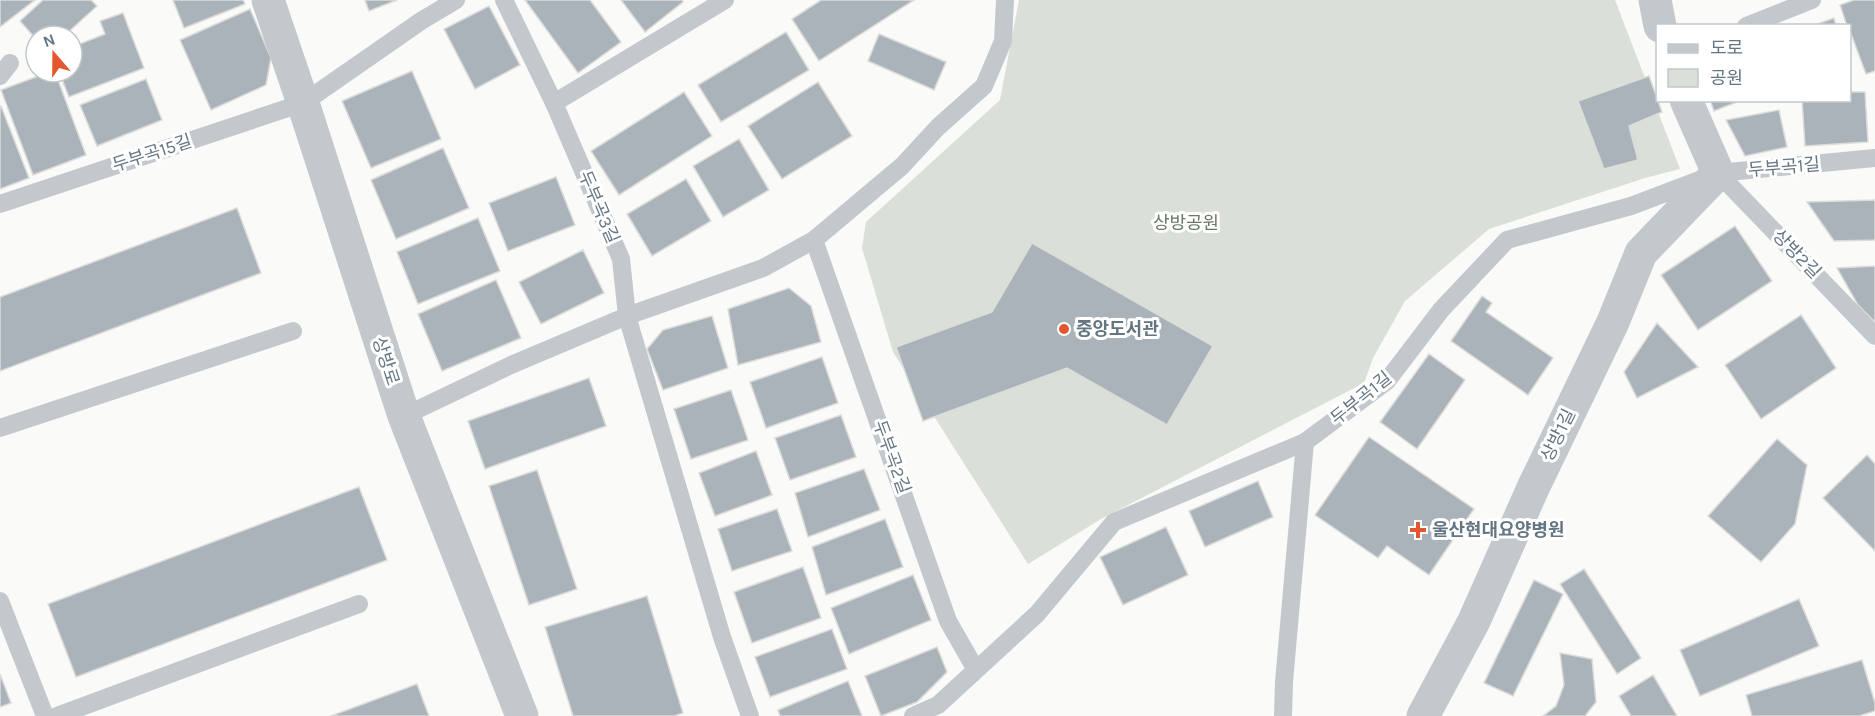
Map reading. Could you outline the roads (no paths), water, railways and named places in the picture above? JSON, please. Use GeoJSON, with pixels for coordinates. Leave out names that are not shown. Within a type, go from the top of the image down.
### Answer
{"type":"FeatureCollection","features":[{"type":"Feature","properties":{"kind":"street","name":"상방로"},"geometry":{"type":"LineString","coordinates":[[268,0],[404,416],[522,716]]}},
{"type":"Feature","properties":{"kind":"street"},"geometry":{"type":"LineString","coordinates":[[1655,0],[1660,24]]}},
{"type":"Feature","properties":{"kind":"street"},"geometry":{"type":"LineString","coordinates":[[1687,102],[1718,172]]}},
{"type":"Feature","properties":{"kind":"street","name":"상방1길"},"geometry":{"type":"LineString","coordinates":[[1423,716],[1474,621],[1533,488],[1613,322],[1641,252],[1718,172]]}},
{"type":"Feature","properties":{"kind":"lane"},"geometry":{"type":"LineString","coordinates":[[303,103],[421,21],[456,0]]}},
{"type":"Feature","properties":{"kind":"lane","name":"두부곡3길"},"geometry":{"type":"LineString","coordinates":[[504,0],[554,103],[621,259],[627,316]]}},
{"type":"Feature","properties":{"kind":"lane"},"geometry":{"type":"LineString","coordinates":[[554,103],[725,0]]}},
{"type":"Feature","properties":{"kind":"lane"},"geometry":{"type":"LineString","coordinates":[[404,416],[511,365],[627,316],[763,268],[814,240],[902,166],[938,127],[984,86],[1004,41],[1005,0]]}},
{"type":"Feature","properties":{"kind":"lane"},"geometry":{"type":"LineString","coordinates":[[1751,24],[1812,0]]}},
{"type":"Feature","properties":{"kind":"lane","name":"두부곡15길"},"geometry":{"type":"LineString","coordinates":[[0,204],[303,103]]}},
{"type":"Feature","properties":{"kind":"lane","name":"두부곡1길"},"geometry":{"type":"LineString","coordinates":[[913,716],[938,705],[1037,614],[1114,522],[1305,442],[1388,381],[1441,310],[1507,240],[1630,206],[1718,172],[1875,158]]}},
{"type":"Feature","properties":{"kind":"lane","name":"상방2길"},"geometry":{"type":"LineString","coordinates":[[1718,172],[1875,336]]}},
{"type":"Feature","properties":{"kind":"lane","name":"두부곡2길"},"geometry":{"type":"LineString","coordinates":[[814,240],[948,621],[976,670]]}},
{"type":"Feature","properties":{"kind":"lane"},"geometry":{"type":"LineString","coordinates":[[627,316],[722,637],[750,716]]}},
{"type":"Feature","properties":{"kind":"lane"},"geometry":{"type":"LineString","coordinates":[[0,428],[293,331]]}},
{"type":"Feature","properties":{"kind":"lane"},"geometry":{"type":"LineString","coordinates":[[1283,716],[1305,442]]}},
{"type":"Feature","properties":{"kind":"lane"},"geometry":{"type":"LineString","coordinates":[[0,601],[45,716]]}},
{"type":"Feature","properties":{"kind":"lane"},"geometry":{"type":"LineString","coordinates":[[57,716],[359,603]]}},
{"type":"Feature","properties":{"kind":"place","name":"중앙도서관"},"geometry":{"type":"Point","coordinates":[1064,329]}},
{"type":"Feature","properties":{"kind":"place","name":"울산현대요양병원"},"geometry":{"type":"Point","coordinates":[1418,530]}},
{"type":"Feature","properties":{"kind":"park label","name":"상방공원"},"geometry":{"type":"Point","coordinates":[1186,223]}}]}
